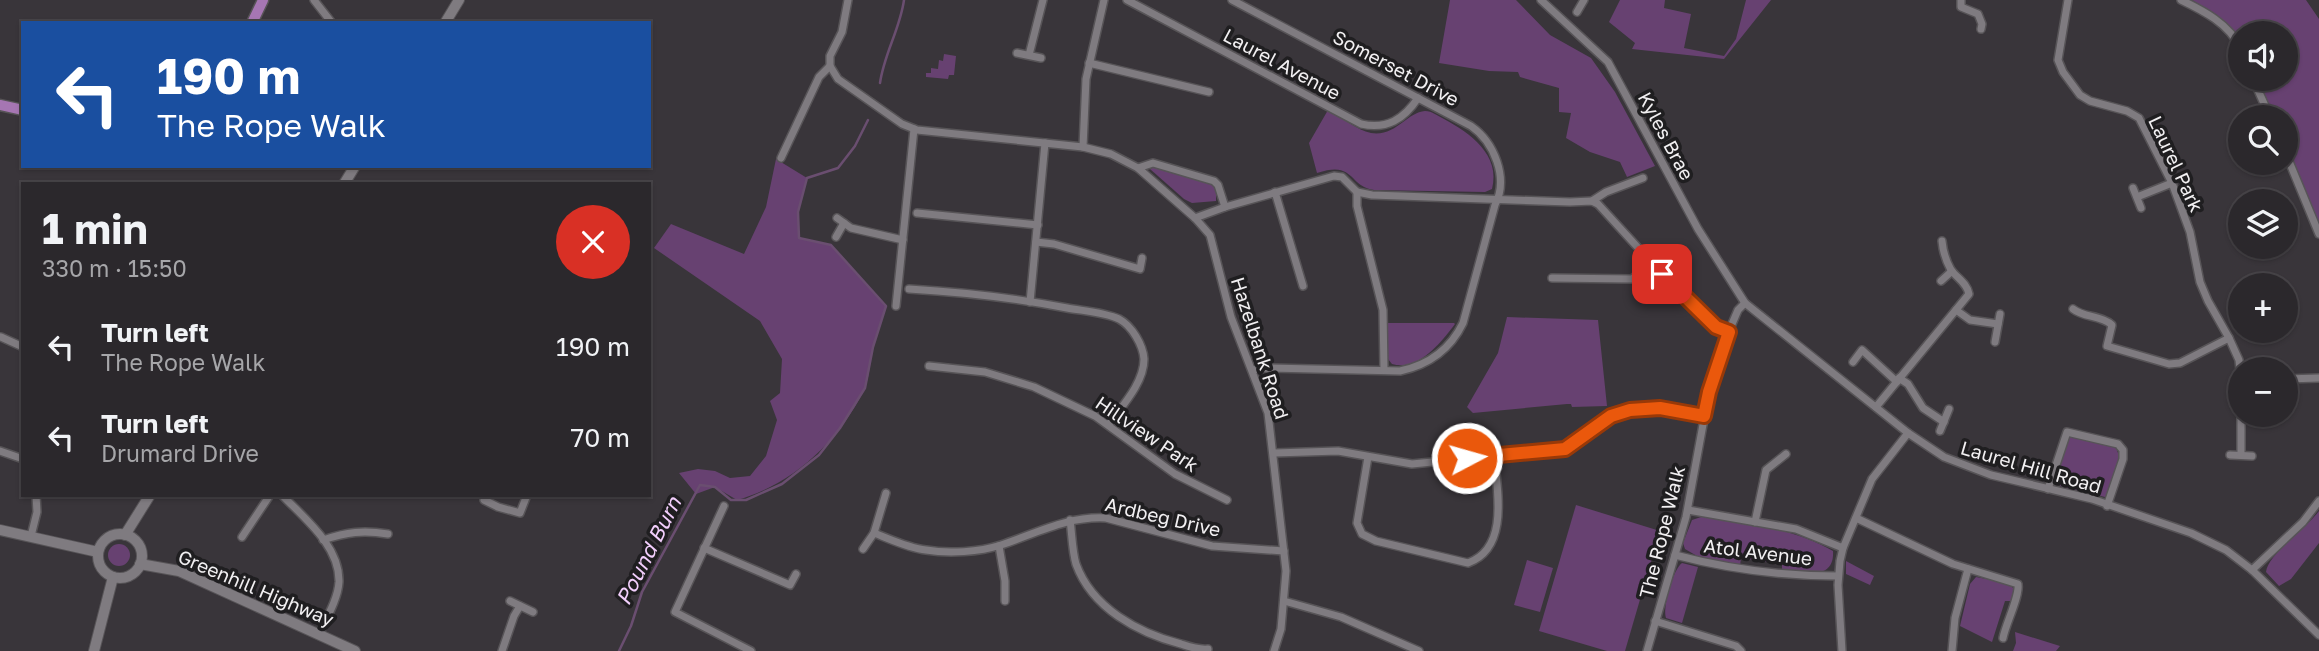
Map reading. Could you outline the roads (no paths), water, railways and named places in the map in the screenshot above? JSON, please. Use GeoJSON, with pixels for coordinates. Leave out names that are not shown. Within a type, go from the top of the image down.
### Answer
{"type":"FeatureCollection","features":[{"type":"Feature","properties":{"kind":"main road"},"geometry":{"type":"LineString","coordinates":[[253,21],[263,0]]}},
{"type":"Feature","properties":{"kind":"main road"},"geometry":{"type":"LineString","coordinates":[[446,21],[459,0]]}},
{"type":"Feature","properties":{"kind":"main road"},"geometry":{"type":"LineString","coordinates":[[0,105],[21,110]]}},
{"type":"Feature","properties":{"kind":"main road"},"geometry":{"type":"LineString","coordinates":[[125,535],[149,497]]}},
{"type":"Feature","properties":{"kind":"main road"},"geometry":{"type":"LineString","coordinates":[[0,530],[98,552]]}},
{"type":"Feature","properties":{"kind":"main road"},"geometry":{"type":"LineString","coordinates":[[125,535],[141,549],[140,564],[127,577],[113,577],[99,565],[98,552],[105,540],[111,536],[125,535]]}},
{"type":"Feature","properties":{"kind":"main road","name":"Greenhill Highway"},"geometry":{"type":"LineString","coordinates":[[140,564],[179,571],[355,651]]}},
{"type":"Feature","properties":{"kind":"main road"},"geometry":{"type":"LineString","coordinates":[[94,651],[113,577]]}},
{"type":"Feature","properties":{"kind":"street"},"geometry":{"type":"LineString","coordinates":[[314,0],[330,21]]}},
{"type":"Feature","properties":{"kind":"street"},"geometry":{"type":"LineString","coordinates":[[781,158],[819,78],[830,66],[830,56],[844,25],[848,0]]}},
{"type":"Feature","properties":{"kind":"street"},"geometry":{"type":"LineString","coordinates":[[1029,55],[1043,0]]}},
{"type":"Feature","properties":{"kind":"street"},"geometry":{"type":"LineString","coordinates":[[1083,147],[1089,63],[1104,0]]}},
{"type":"Feature","properties":{"kind":"street","name":"Laurel Avenue"},"geometry":{"type":"LineString","coordinates":[[1127,0],[1361,124],[1385,126],[1401,118],[1418,98]]}},
{"type":"Feature","properties":{"kind":"street","name":"Somerset Drive"},"geometry":{"type":"LineString","coordinates":[[1232,0],[1452,115],[1482,134],[1495,154],[1500,178],[1500,195],[1463,323],[1457,335],[1438,354],[1415,368],[1400,371],[1253,370]]}},
{"type":"Feature","properties":{"kind":"street","name":"Kyles Brae"},"geometry":{"type":"LineString","coordinates":[[1541,0],[1608,62],[1692,219],[1745,303]]}},
{"type":"Feature","properties":{"kind":"street"},"geometry":{"type":"LineString","coordinates":[[1577,12],[1584,0]]}},
{"type":"Feature","properties":{"kind":"street"},"geometry":{"type":"LineString","coordinates":[[1961,0],[1961,7],[1978,14],[1981,29]]}},
{"type":"Feature","properties":{"kind":"street","name":"Laurel Park"},"geometry":{"type":"LineString","coordinates":[[2068,0],[2058,60],[2063,72],[2080,95],[2090,101],[2127,111],[2139,118],[2172,183],[2190,232],[2200,282],[2228,336]]}},
{"type":"Feature","properties":{"kind":"street"},"geometry":{"type":"LineString","coordinates":[[2181,0],[2218,21],[2228,31]]}},
{"type":"Feature","properties":{"kind":"street"},"geometry":{"type":"LineString","coordinates":[[1017,53],[1041,58]]}},
{"type":"Feature","properties":{"kind":"street"},"geometry":{"type":"LineString","coordinates":[[1089,63],[1209,92]]}},
{"type":"Feature","properties":{"kind":"street","name":"Hazelbank Road"},"geometry":{"type":"LineString","coordinates":[[830,66],[838,79],[902,124],[914,129],[1083,147],[1111,154],[1138,168],[1195,218],[1210,236],[1231,317],[1268,413],[1286,571],[1281,629],[1274,651]]}},
{"type":"Feature","properties":{"kind":"street"},"geometry":{"type":"LineString","coordinates":[[896,306],[914,129]]}},
{"type":"Feature","properties":{"kind":"street"},"geometry":{"type":"LineString","coordinates":[[1030,302],[1045,143]]}},
{"type":"Feature","properties":{"kind":"street","name":"Hazelbank Road"},"geometry":{"type":"LineString","coordinates":[[1138,168],[1153,163],[1214,181],[1219,185],[1224,207]]}},
{"type":"Feature","properties":{"kind":"street"},"geometry":{"type":"LineString","coordinates":[[2295,175],[2319,234]]}},
{"type":"Feature","properties":{"kind":"street"},"geometry":{"type":"LineString","coordinates":[[1195,218],[1224,207],[1334,176],[1342,177],[1357,191],[1372,195],[1592,201],[1598,204],[1652,264],[1716,327],[1729,332]]}},
{"type":"Feature","properties":{"kind":"street"},"geometry":{"type":"LineString","coordinates":[[1592,201],[1606,192],[1643,178]]}},
{"type":"Feature","properties":{"kind":"street"},"geometry":{"type":"LineString","coordinates":[[2137,197],[2172,183]]}},
{"type":"Feature","properties":{"kind":"street"},"geometry":{"type":"LineString","coordinates":[[2133,188],[2141,208]]}},
{"type":"Feature","properties":{"kind":"street"},"geometry":{"type":"LineString","coordinates":[[1357,191],[1357,206],[1383,310],[1384,370]]}},
{"type":"Feature","properties":{"kind":"street"},"geometry":{"type":"LineString","coordinates":[[1275,192],[1303,286]]}},
{"type":"Feature","properties":{"kind":"street"},"geometry":{"type":"LineString","coordinates":[[916,213],[1038,225]]}},
{"type":"Feature","properties":{"kind":"street"},"geometry":{"type":"LineString","coordinates":[[836,237],[841,221],[861,231],[903,240]]}},
{"type":"Feature","properties":{"kind":"street"},"geometry":{"type":"LineString","coordinates":[[1037,242],[1054,244],[1140,269],[1142,258]]}},
{"type":"Feature","properties":{"kind":"street"},"geometry":{"type":"LineString","coordinates":[[1876,407],[1969,294],[1968,288],[1952,271],[1944,255],[1942,242]]}},
{"type":"Feature","properties":{"kind":"street"},"geometry":{"type":"LineString","coordinates":[[1552,278],[1632,279],[1652,264]]}},
{"type":"Feature","properties":{"kind":"street"},"geometry":{"type":"LineString","coordinates":[[1941,281],[1952,271]]}},
{"type":"Feature","properties":{"kind":"street"},"geometry":{"type":"LineString","coordinates":[[909,289],[1030,302],[1097,313],[1121,320],[1139,342],[1144,358],[1141,374],[1134,388],[1109,424]]}},
{"type":"Feature","properties":{"kind":"street","name":"The Rope Walk"},"geometry":{"type":"LineString","coordinates":[[1647,651],[1688,510],[1709,392],[1729,332],[1738,310],[1745,303]]}},
{"type":"Feature","properties":{"kind":"street","name":"Laurel Hill Road"},"geometry":{"type":"LineString","coordinates":[[1745,303],[1927,447],[1958,463],[1992,475],[2092,499],[2190,533],[2226,550],[2252,570],[2319,635]]}},
{"type":"Feature","properties":{"kind":"street"},"geometry":{"type":"LineString","coordinates":[[2073,309],[2078,313],[2107,320],[2112,325],[2107,346],[2169,364],[2180,363],[2228,339]]}},
{"type":"Feature","properties":{"kind":"street"},"geometry":{"type":"LineString","coordinates":[[1956,310],[1970,320],[1998,324]]}},
{"type":"Feature","properties":{"kind":"street"},"geometry":{"type":"LineString","coordinates":[[1995,342],[2000,314]]}},
{"type":"Feature","properties":{"kind":"street"},"geometry":{"type":"LineString","coordinates":[[1,337],[21,346]]}},
{"type":"Feature","properties":{"kind":"street"},"geometry":{"type":"LineString","coordinates":[[1853,362],[1862,350],[1898,380],[1908,384],[1923,408],[1944,422]]}},
{"type":"Feature","properties":{"kind":"street","name":"Hillview Park"},"geometry":{"type":"LineString","coordinates":[[929,366],[985,372],[1034,387],[1109,424],[1175,474],[1227,499]]}},
{"type":"Feature","properties":{"kind":"street"},"geometry":{"type":"LineString","coordinates":[[2298,379],[2319,378]]}},
{"type":"Feature","properties":{"kind":"street"},"geometry":{"type":"LineString","coordinates":[[1274,453],[1338,452],[1412,464],[1565,449],[1611,416],[1630,410],[1660,408],[1704,416]]}},
{"type":"Feature","properties":{"kind":"street"},"geometry":{"type":"LineString","coordinates":[[1940,431],[1949,409]]}},
{"type":"Feature","properties":{"kind":"street"},"geometry":{"type":"LineString","coordinates":[[2241,427],[2241,455]]}},
{"type":"Feature","properties":{"kind":"street"},"geometry":{"type":"LineString","coordinates":[[2048,489],[2067,432],[2091,436],[2118,444],[2123,450],[2123,459],[2107,506]]}},
{"type":"Feature","properties":{"kind":"street"},"geometry":{"type":"LineString","coordinates":[[1842,651],[1838,576],[1843,548],[1877,471],[1908,433]]}},
{"type":"Feature","properties":{"kind":"street"},"geometry":{"type":"LineString","coordinates":[[0,451],[21,457]]}},
{"type":"Feature","properties":{"kind":"street"},"geometry":{"type":"LineString","coordinates":[[1755,522],[1766,470],[1786,454]]}},
{"type":"Feature","properties":{"kind":"street"},"geometry":{"type":"LineString","coordinates":[[1368,457],[1357,523],[1362,534],[1376,541],[1468,563],[1481,558],[1491,546],[1497,520],[1498,498],[1494,455]]}},
{"type":"Feature","properties":{"kind":"street"},"geometry":{"type":"LineString","coordinates":[[2230,455],[2252,456]]}},
{"type":"Feature","properties":{"kind":"street"},"geometry":{"type":"LineString","coordinates":[[863,549],[874,533],[886,493]]}},
{"type":"Feature","properties":{"kind":"street"},"geometry":{"type":"LineString","coordinates":[[32,536],[37,512],[36,497]]}},
{"type":"Feature","properties":{"kind":"street"},"geometry":{"type":"LineString","coordinates":[[242,537],[269,497]]}},
{"type":"Feature","properties":{"kind":"street"},"geometry":{"type":"LineString","coordinates":[[284,497],[323,540],[333,557],[339,584],[319,634]]}},
{"type":"Feature","properties":{"kind":"street"},"geometry":{"type":"LineString","coordinates":[[484,500],[520,513],[526,497]]}},
{"type":"Feature","properties":{"kind":"street"},"geometry":{"type":"LineString","coordinates":[[2252,570],[2303,522],[2319,501]]}},
{"type":"Feature","properties":{"kind":"street"},"geometry":{"type":"LineString","coordinates":[[724,506],[675,612],[752,651]]}},
{"type":"Feature","properties":{"kind":"street","name":"Atol Avenue"},"geometry":{"type":"LineString","coordinates":[[1688,510],[1796,529],[1843,548]]}},
{"type":"Feature","properties":{"kind":"street","name":"Ardbeg Drive"},"geometry":{"type":"LineString","coordinates":[[874,533],[925,550],[960,552],[999,546],[1070,520],[1089,517],[1106,518],[1212,546],[1284,551]]}},
{"type":"Feature","properties":{"kind":"street"},"geometry":{"type":"LineString","coordinates":[[1856,518],[1896,535],[1940,559],[2018,584],[2020,591],[2010,612],[2003,638]]}},
{"type":"Feature","properties":{"kind":"street"},"geometry":{"type":"LineString","coordinates":[[1070,520],[1076,563],[1087,586],[1102,603],[1125,622],[1150,635],[1201,650],[1208,649]]}},
{"type":"Feature","properties":{"kind":"street"},"geometry":{"type":"LineString","coordinates":[[323,540],[351,531],[388,534]]}},
{"type":"Feature","properties":{"kind":"street"},"geometry":{"type":"LineString","coordinates":[[377,542],[378,532]]}},
{"type":"Feature","properties":{"kind":"street"},"geometry":{"type":"LineString","coordinates":[[999,546],[1005,581],[1005,601]]}},
{"type":"Feature","properties":{"kind":"street"},"geometry":{"type":"LineString","coordinates":[[704,548],[790,585],[796,573]]}},
{"type":"Feature","properties":{"kind":"street","name":"Atol Avenue"},"geometry":{"type":"LineString","coordinates":[[1675,555],[1739,569],[1838,576]]}},
{"type":"Feature","properties":{"kind":"street"},"geometry":{"type":"LineString","coordinates":[[1952,651],[1955,618],[1968,569]]}},
{"type":"Feature","properties":{"kind":"street"},"geometry":{"type":"LineString","coordinates":[[510,601],[533,612]]}},
{"type":"Feature","properties":{"kind":"street"},"geometry":{"type":"LineString","coordinates":[[1284,601],[1341,617],[1419,651]]}},
{"type":"Feature","properties":{"kind":"street"},"geometry":{"type":"LineString","coordinates":[[502,651],[514,615],[520,606]]}},
{"type":"Feature","properties":{"kind":"street"},"geometry":{"type":"LineString","coordinates":[[1655,621],[1736,646],[1741,651]]}},
{"type":"Feature","properties":{"kind":"waterway","name":"Pound Burn"},"geometry":{"type":"LineString","coordinates":[[880,83],[904,0]]}},
{"type":"Feature","properties":{"kind":"waterway","name":"Pound Burn"},"geometry":{"type":"LineString","coordinates":[[619,651],[631,626],[642,592],[700,485],[715,487],[731,500],[746,500],[782,484],[819,455],[865,388],[873,347],[886,306],[831,245],[799,238],[798,212],[807,178],[838,168],[855,146],[868,120]]}}]}
